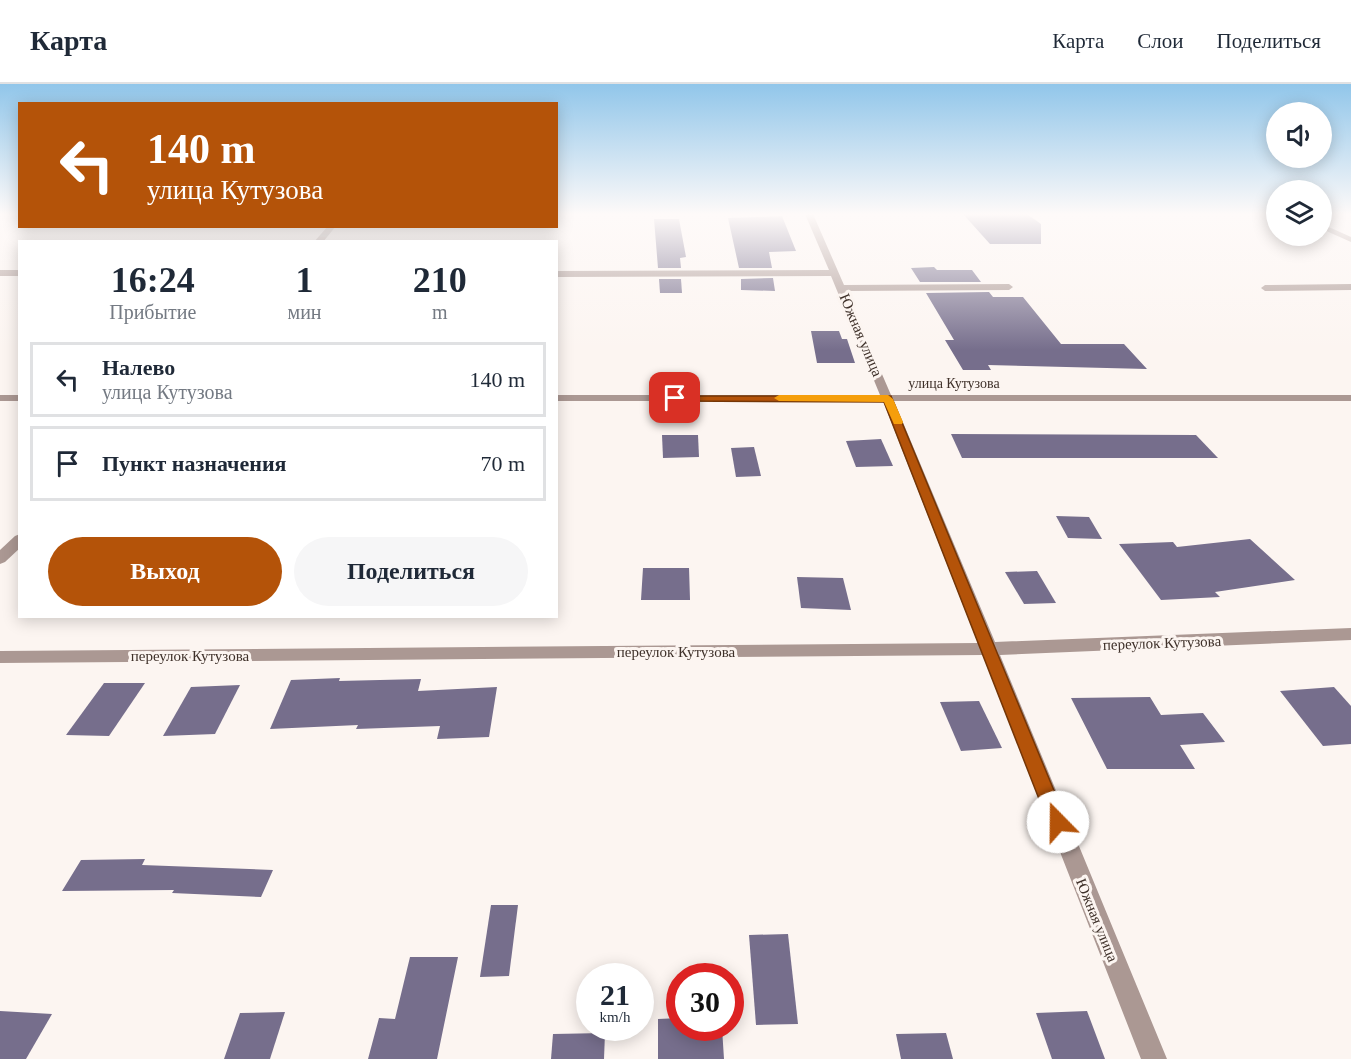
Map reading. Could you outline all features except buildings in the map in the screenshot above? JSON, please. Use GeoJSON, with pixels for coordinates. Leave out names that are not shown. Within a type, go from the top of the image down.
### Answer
{"type":"FeatureCollection","features":[{"type":"Feature","properties":{"kind":"street","name":"Южная улица"},"geometry":{"type":"LineString","coordinates":[[829,260],[888,399],[1154,1059]]}},
{"type":"Feature","properties":{"kind":"street"},"geometry":{"type":"LineString","coordinates":[[0,273],[18,273]]}},
{"type":"Feature","properties":{"kind":"street"},"geometry":{"type":"LineString","coordinates":[[558,274],[838,280],[1009,287]]}},
{"type":"Feature","properties":{"kind":"street"},"geometry":{"type":"LineString","coordinates":[[1265,288],[1351,287]]}},
{"type":"Feature","properties":{"kind":"street"},"geometry":{"type":"LineString","coordinates":[[0,398],[18,398]]}},
{"type":"Feature","properties":{"kind":"street","name":"улица Кутузова"},"geometry":{"type":"LineString","coordinates":[[558,398],[1351,398]]}},
{"type":"Feature","properties":{"kind":"street"},"geometry":{"type":"LineString","coordinates":[[0,559],[18,541]]}},
{"type":"Feature","properties":{"kind":"street","name":"переулок Кутузова"},"geometry":{"type":"LineString","coordinates":[[0,657],[988,649],[1351,634]]}},
{"type":"Feature","properties":{"kind":"slow traffic"},"geometry":{"type":"LineString","coordinates":[[779,398],[888,399],[898,422]]}},
{"type":"Feature","properties":{"kind":"route"},"geometry":{"type":"LineString","coordinates":[[675,398],[888,399],[907,441],[1058,822]]}}]}
